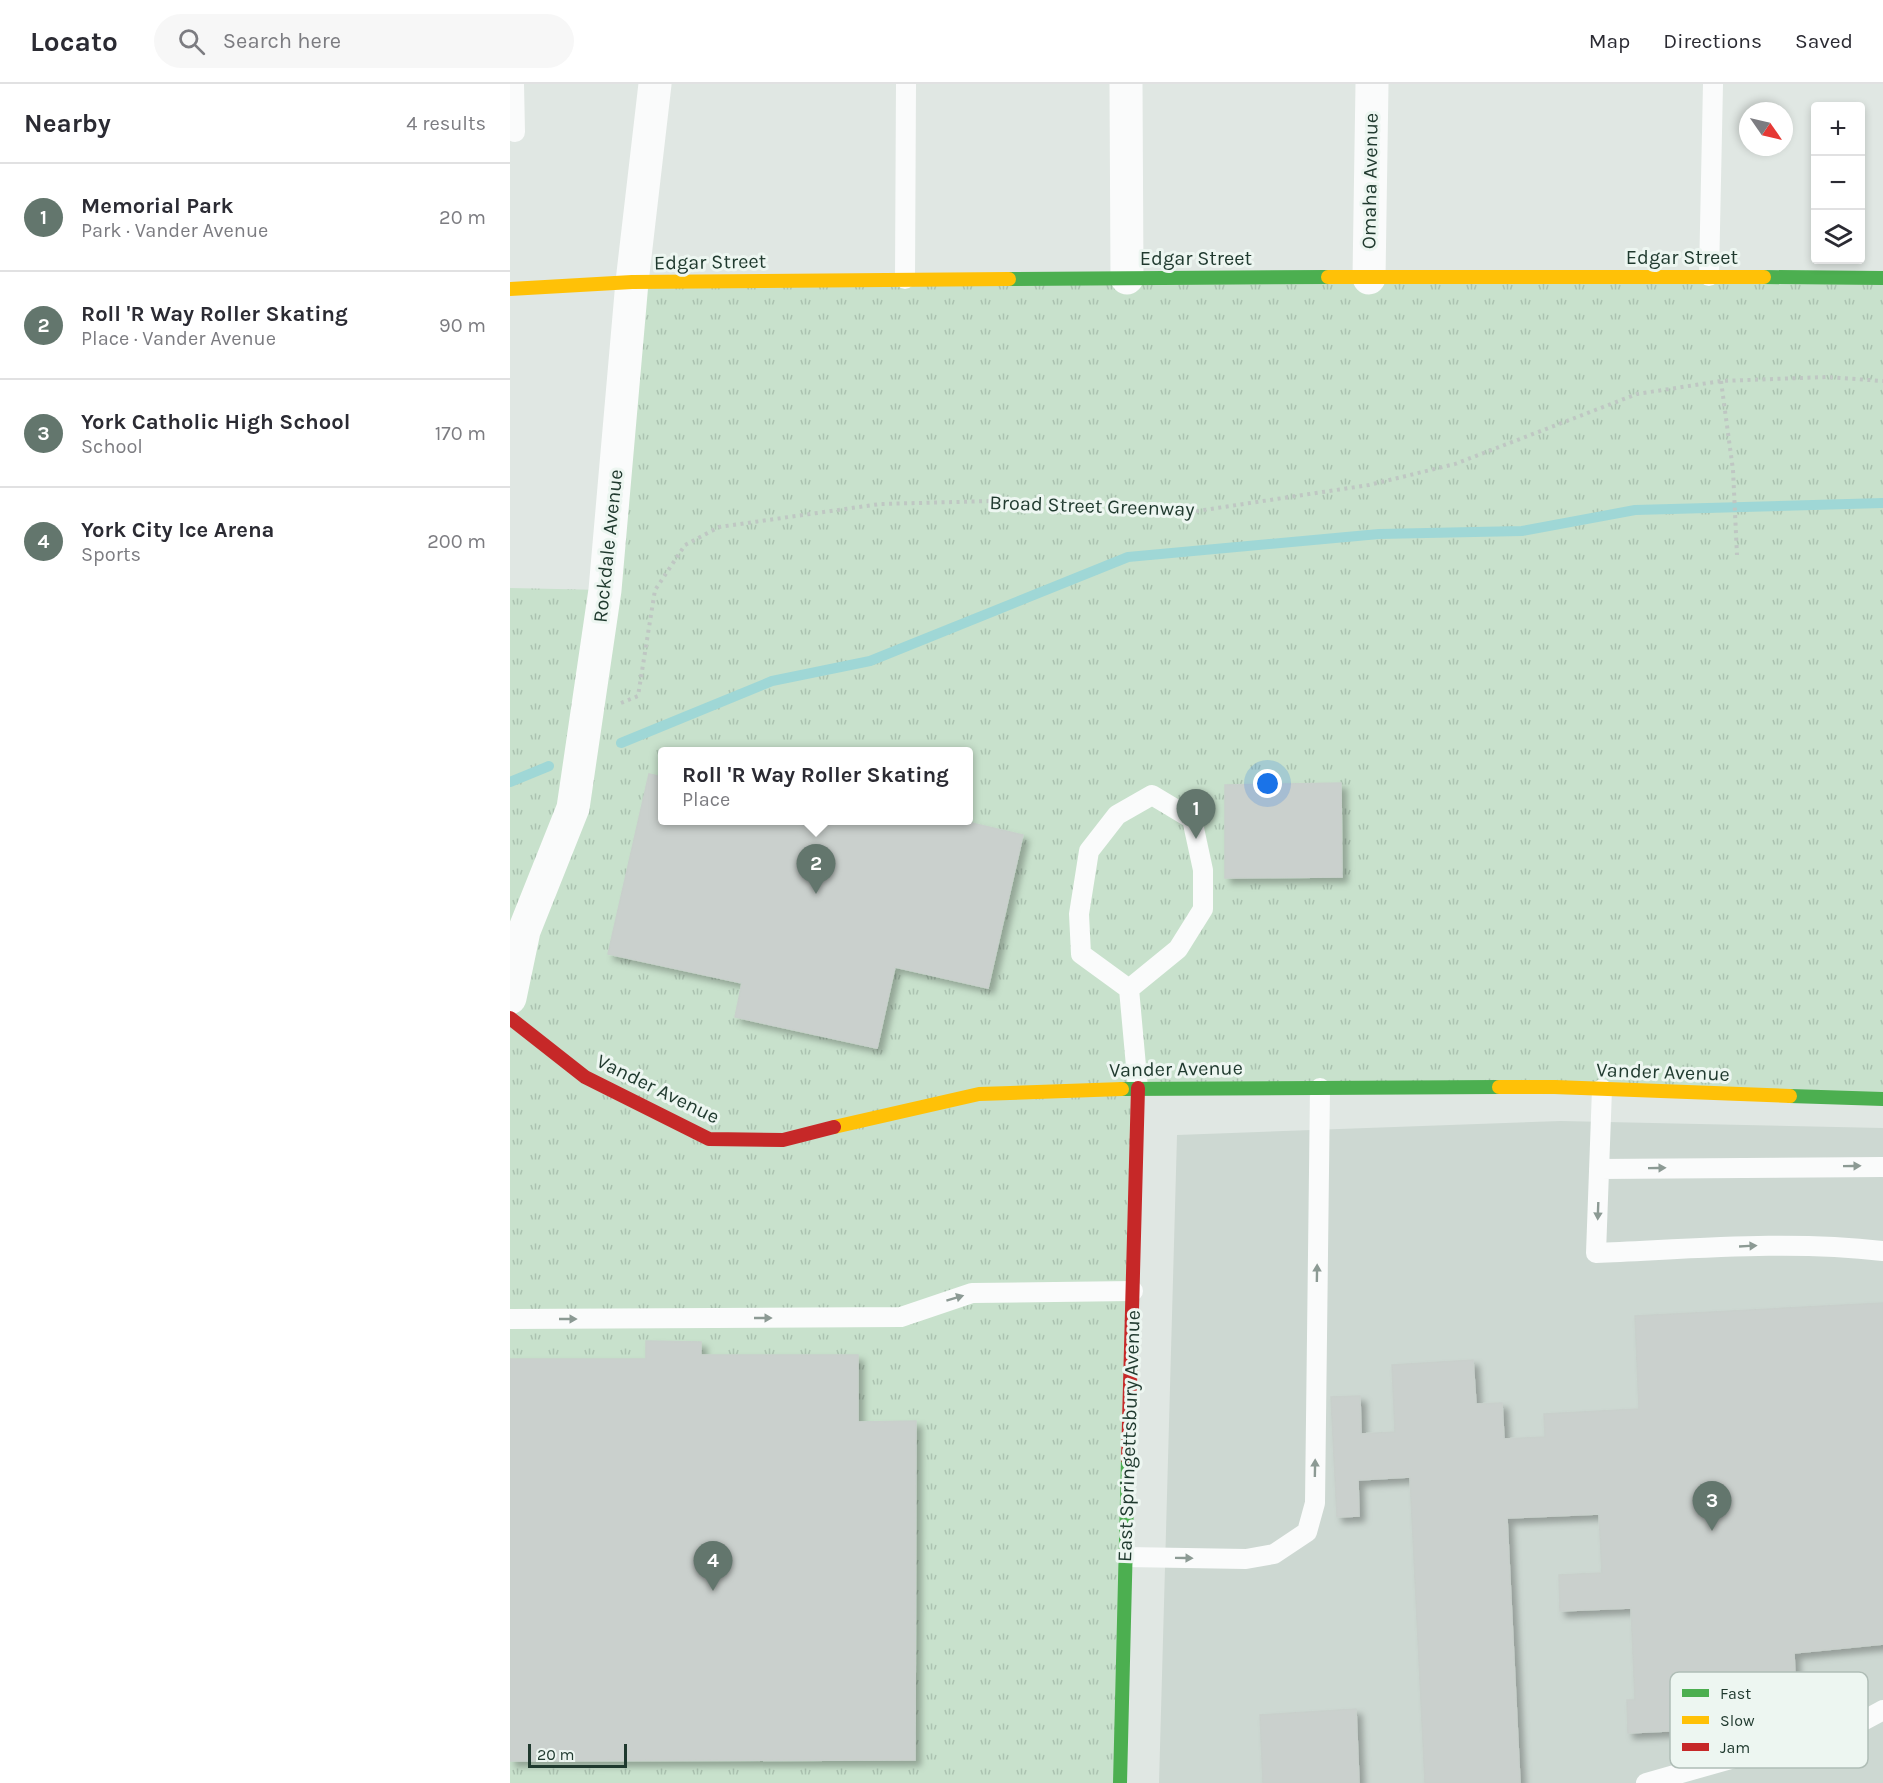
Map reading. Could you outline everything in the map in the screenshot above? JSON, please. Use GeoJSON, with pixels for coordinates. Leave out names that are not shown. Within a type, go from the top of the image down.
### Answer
{"type":"FeatureCollection","features":[{"type":"Feature","properties":{"kind":"street","name":"Rockdale Avenue"},"geometry":{"type":"LineString","coordinates":[[510,998],[524,931],[573,808],[605,590],[633,282],[656,84]]}},
{"type":"Feature","properties":{"kind":"street"},"geometry":{"type":"LineString","coordinates":[[1126,84],[1127,278]]}},
{"type":"Feature","properties":{"kind":"street","name":"Omaha Avenue"},"geometry":{"type":"LineString","coordinates":[[1369,278],[1372,84]]}},
{"type":"Feature","properties":{"kind":"street","name":"Edgar Street"},"geometry":{"type":"LineString","coordinates":[[510,289],[633,282],[905,279],[1710,276],[1883,278]]}},
{"type":"Feature","properties":{"kind":"street","name":"Vander Avenue"},"geometry":{"type":"LineString","coordinates":[[510,1017],[585,1077],[709,1139],[783,1140],[979,1094],[1138,1088],[1556,1087],[1883,1099]]}},
{"type":"Feature","properties":{"kind":"street","name":"East Springettsbury Avenue"},"geometry":{"type":"LineString","coordinates":[[1120,1783],[1138,1088]]}},
{"type":"Feature","properties":{"kind":"lane"},"geometry":{"type":"LineString","coordinates":[[514,84],[515,132]]}},
{"type":"Feature","properties":{"kind":"lane"},"geometry":{"type":"LineString","coordinates":[[905,279],[906,84]]}},
{"type":"Feature","properties":{"kind":"lane"},"geometry":{"type":"LineString","coordinates":[[1710,276],[1713,84]]}},
{"type":"Feature","properties":{"kind":"lane"},"geometry":{"type":"LineString","coordinates":[[1129,989],[1178,949],[1203,909],[1203,870],[1192,819],[1152,795],[1117,815],[1089,851],[1079,914],[1081,954],[1129,989],[1138,1088]]}},
{"type":"Feature","properties":{"kind":"lane"},"geometry":{"type":"LineString","coordinates":[[1126,1557],[1246,1559],[1274,1554],[1307,1532],[1315,1503],[1320,1088]]}},
{"type":"Feature","properties":{"kind":"lane"},"geometry":{"type":"LineString","coordinates":[[1602,1089],[1596,1253],[1784,1245],[1883,1251]]}},
{"type":"Feature","properties":{"kind":"lane"},"geometry":{"type":"LineString","coordinates":[[1599,1169],[1883,1167]]}},
{"type":"Feature","properties":{"kind":"lane"},"geometry":{"type":"LineString","coordinates":[[510,1319],[901,1317],[972,1293],[1133,1291]]}},
{"type":"Feature","properties":{"kind":"lane"},"geometry":{"type":"LineString","coordinates":[[1868,1718],[1883,1710]]}},
{"type":"Feature","properties":{"kind":"lane"},"geometry":{"type":"LineString","coordinates":[[1646,1783],[1699,1768]]}},
{"type":"Feature","properties":{"kind":"path","name":"Broad Street Greenway"},"geometry":{"type":"LineString","coordinates":[[587,716],[638,696],[655,590],[686,545],[719,527],[880,504],[993,501],[1184,513],[1369,485],[1455,464],[1636,393],[1721,381],[1826,377],[1883,381]]}},
{"type":"Feature","properties":{"kind":"path"},"geometry":{"type":"LineString","coordinates":[[1721,381],[1733,470],[1737,555]]}},
{"type":"Feature","properties":{"kind":"shaded area"},"geometry":{"type":"Polygon","coordinates":[[[1561,1121],[1883,1128],[1883,1783],[1159,1783],[1177,1135],[1561,1121]]]}},
{"type":"Feature","properties":{"kind":"green space"},"geometry":{"type":"Polygon","coordinates":[[[1883,278],[1883,1099],[1139,1088],[1120,1783],[510,1783],[510,588],[605,590],[632,282],[1883,278]]]}},
{"type":"Feature","properties":{"kind":"building"},"geometry":{"type":"Polygon","coordinates":[[[649,774],[658,776],[658,825],[973,823],[1023,835],[988,988],[895,967],[877,1048],[735,1017],[742,983],[608,954],[649,774]]]}},
{"type":"Feature","properties":{"kind":"building"},"geometry":{"type":"Polygon","coordinates":[[[1341,783],[1342,877],[1225,878],[1225,785],[1341,783]]]}},
{"type":"Feature","properties":{"kind":"building"},"geometry":{"type":"Polygon","coordinates":[[[1883,1303],[1883,1644],[1794,1653],[1795,1672],[1670,1672],[1670,1731],[1628,1733],[1627,1700],[1635,1700],[1631,1608],[1560,1611],[1559,1575],[1602,1573],[1599,1514],[1507,1518],[1520,1783],[1425,1783],[1410,1477],[1358,1480],[1359,1516],[1337,1517],[1331,1397],[1360,1396],[1361,1434],[1395,1432],[1392,1365],[1473,1360],[1476,1404],[1502,1403],[1504,1439],[1545,1437],[1544,1414],[1639,1409],[1635,1316],[1883,1303]]]}},
{"type":"Feature","properties":{"kind":"building"},"geometry":{"type":"Polygon","coordinates":[[[646,1341],[701,1342],[701,1355],[858,1355],[858,1422],[916,1421],[915,1760],[510,1761],[510,1359],[646,1359],[646,1341]]]}},
{"type":"Feature","properties":{"kind":"building"},"geometry":{"type":"Polygon","coordinates":[[[1356,1709],[1359,1783],[1263,1783],[1260,1715],[1356,1709]]]}},
{"type":"Feature","properties":{"kind":"waterway"},"geometry":{"type":"LineString","coordinates":[[621,743],[772,681],[870,661],[1128,557],[1379,534],[1522,531],[1635,510],[1883,503]]}},
{"type":"Feature","properties":{"kind":"waterway"},"geometry":{"type":"LineString","coordinates":[[510,782],[549,766]]}},
{"type":"Feature","properties":{"kind":"traffic: fast"},"geometry":{"type":"LineString","coordinates":[[1009,279],[1328,277]]}},
{"type":"Feature","properties":{"kind":"traffic: fast"},"geometry":{"type":"LineString","coordinates":[[1764,277],[1883,278]]}},
{"type":"Feature","properties":{"kind":"traffic: fast"},"geometry":{"type":"LineString","coordinates":[[1122,1089],[1499,1087]]}},
{"type":"Feature","properties":{"kind":"traffic: fast"},"geometry":{"type":"LineString","coordinates":[[1790,1096],[1883,1099]]}},
{"type":"Feature","properties":{"kind":"traffic: fast"},"geometry":{"type":"LineString","coordinates":[[1120,1783],[1128,1459]]}},
{"type":"Feature","properties":{"kind":"traffic: slow"},"geometry":{"type":"LineString","coordinates":[[1328,277],[1764,277]]}},
{"type":"Feature","properties":{"kind":"traffic: slow"},"geometry":{"type":"LineString","coordinates":[[510,289],[632,282],[1009,279]]}},
{"type":"Feature","properties":{"kind":"traffic: slow"},"geometry":{"type":"LineString","coordinates":[[1499,1087],[1790,1096]]}},
{"type":"Feature","properties":{"kind":"traffic: slow"},"geometry":{"type":"LineString","coordinates":[[834,1127],[979,1094],[1122,1089]]}},
{"type":"Feature","properties":{"kind":"traffic: jam"},"geometry":{"type":"LineString","coordinates":[[510,1018],[585,1077],[709,1139],[783,1140],[834,1127]]}},
{"type":"Feature","properties":{"kind":"traffic: jam"},"geometry":{"type":"LineString","coordinates":[[1128,1459],[1138,1088]]}},
{"type":"Feature","properties":{"kind":"place","name":"Memorial Park"},"geometry":{"type":"Point","coordinates":[1196,839]}},
{"type":"Feature","properties":{"kind":"place","name":"Roll 'R Way Roller Skating"},"geometry":{"type":"Point","coordinates":[816,894]}},
{"type":"Feature","properties":{"kind":"place","name":"York Catholic High School"},"geometry":{"type":"Point","coordinates":[1712,1531]}},
{"type":"Feature","properties":{"kind":"place","name":"York City Ice Arena"},"geometry":{"type":"Point","coordinates":[713,1591]}}]}
